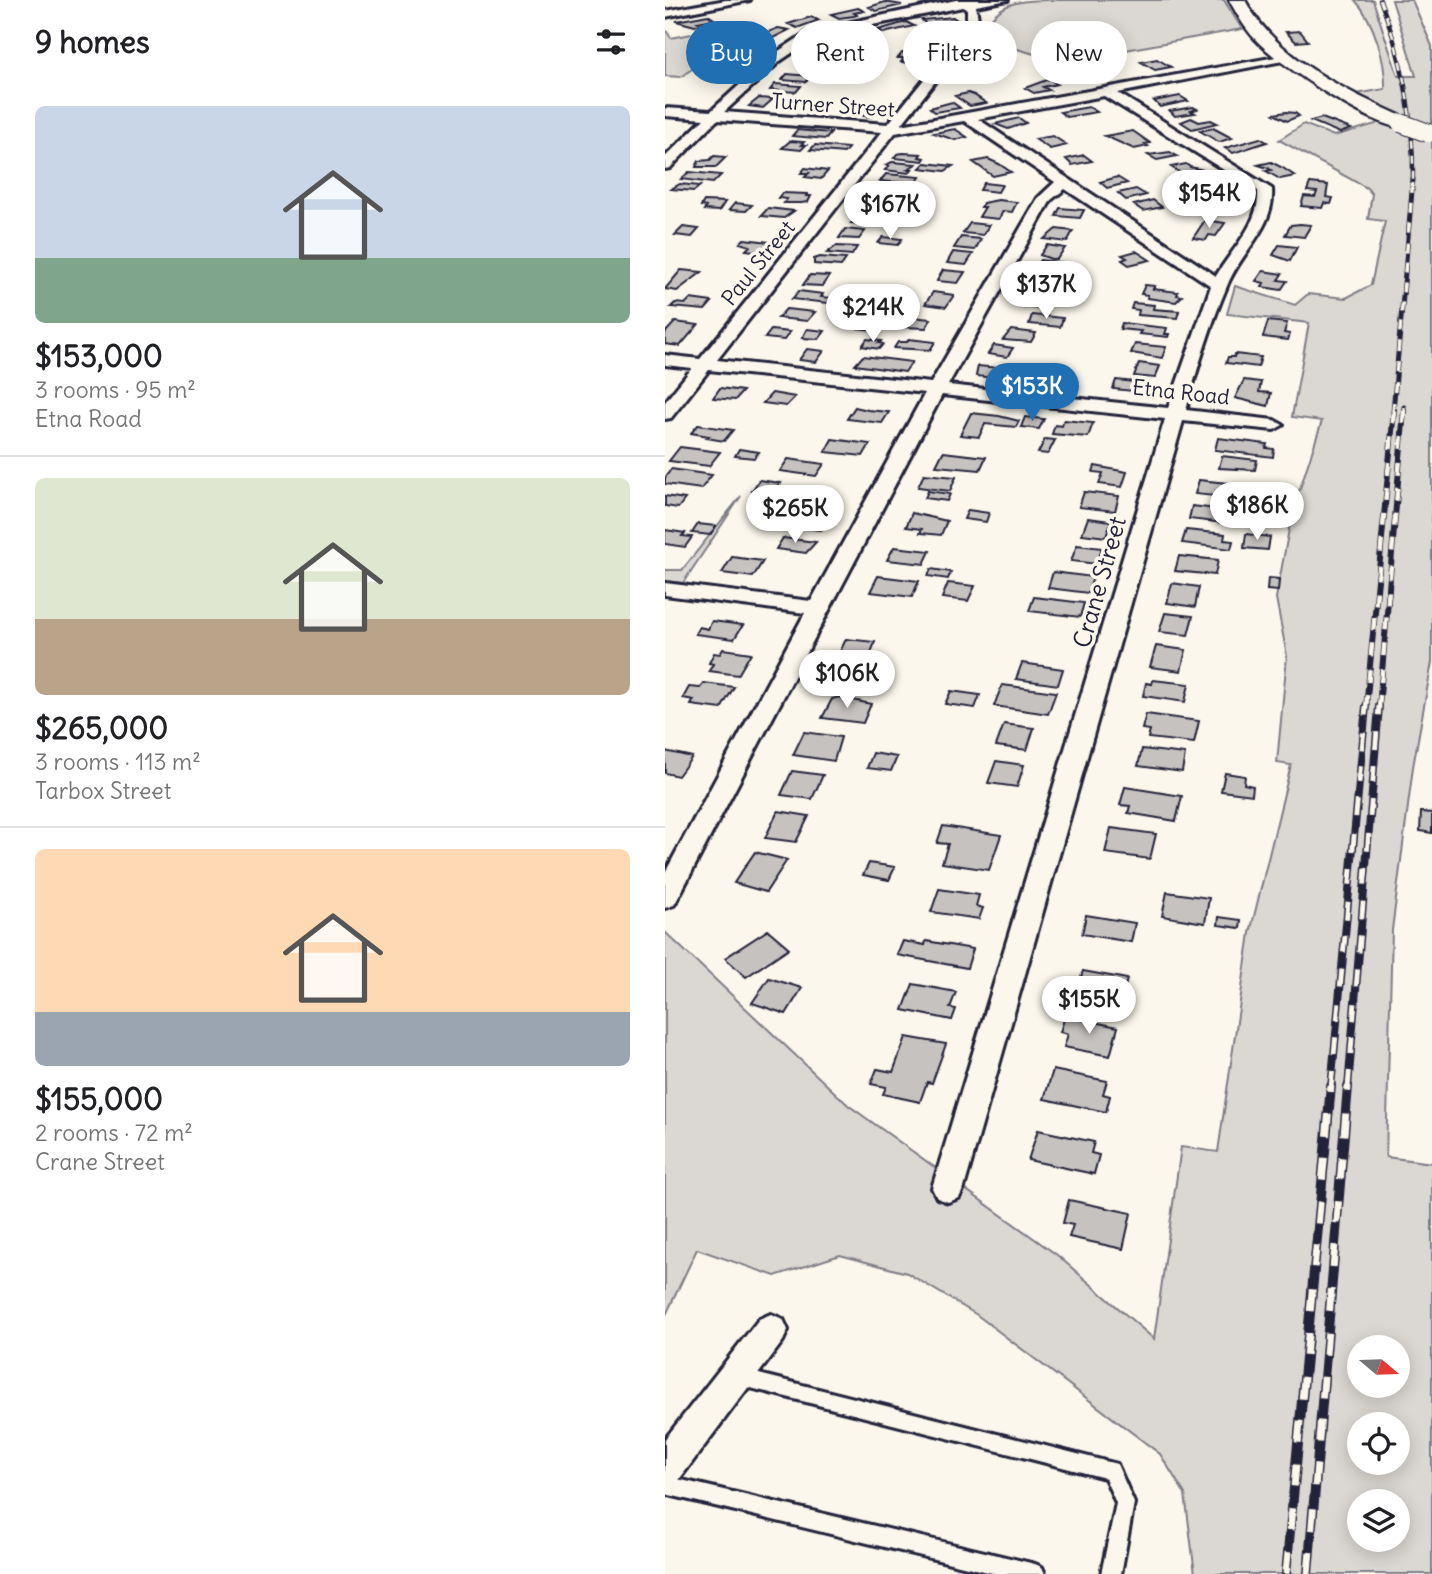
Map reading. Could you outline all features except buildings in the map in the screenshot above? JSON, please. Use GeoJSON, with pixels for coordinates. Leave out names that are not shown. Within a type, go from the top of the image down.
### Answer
{"type":"FeatureCollection","features":[{"type":"Feature","properties":{"kind":"street"},"geometry":{"type":"LineString","coordinates":[[665,14],[745,0]]}},
{"type":"Feature","properties":{"kind":"street"},"geometry":{"type":"LineString","coordinates":[[665,165],[754,78],[799,40],[813,33],[964,2],[1003,0]]}},
{"type":"Feature","properties":{"kind":"street"},"geometry":{"type":"LineString","coordinates":[[1237,0],[1241,10],[1261,34],[1287,59],[1332,89],[1401,123],[1430,134]]}},
{"type":"Feature","properties":{"kind":"street","name":"Paul Street"},"geometry":{"type":"LineString","coordinates":[[665,414],[973,26],[975,16],[964,2]]}},
{"type":"Feature","properties":{"kind":"street","name":"Turner Street"},"geometry":{"type":"LineString","coordinates":[[665,112],[890,130],[1287,59]]}},
{"type":"Feature","properties":{"kind":"street","name":"Crane Street"},"geometry":{"type":"LineString","coordinates":[[948,1188],[1175,414],[1225,270],[1265,211],[1265,189],[1105,91]]}},
{"type":"Feature","properties":{"kind":"street"},"geometry":{"type":"LineString","coordinates":[[965,117],[1219,285]]}},
{"type":"Feature","properties":{"kind":"street"},"geometry":{"type":"LineString","coordinates":[[665,898],[818,608],[940,388],[961,342],[1045,198],[1063,183]]}},
{"type":"Feature","properties":{"kind":"street","name":"Etna Road"},"geometry":{"type":"LineString","coordinates":[[665,360],[1274,425]]}},
{"type":"Feature","properties":{"kind":"street"},"geometry":{"type":"LineString","coordinates":[[665,589],[818,608]]}},
{"type":"Feature","properties":{"kind":"street"},"geometry":{"type":"LineString","coordinates":[[665,1468],[771,1330]]}},
{"type":"Feature","properties":{"kind":"lane"},"geometry":{"type":"LineString","coordinates":[[735,1377],[1111,1470],[1125,1503],[1111,1574]]}},
{"type":"Feature","properties":{"kind":"lane"},"geometry":{"type":"LineString","coordinates":[[665,1485],[1035,1574]]}},
{"type":"Feature","properties":{"kind":"shaded area"},"geometry":{"type":"Polygon","coordinates":[[[1224,0],[1242,29],[1127,50],[1127,21],[1031,21],[1031,53],[1017,49],[1017,21],[989,21],[1006,6],[1023,2],[1224,0]]]}},
{"type":"Feature","properties":{"kind":"shaded area"},"geometry":{"type":"Polygon","coordinates":[[[1355,0],[1373,0],[1398,76],[1416,76],[1392,0],[1412,0],[1432,46],[1432,662],[1413,767],[1392,930],[1386,1157],[1432,1163],[1432,1574],[1195,1574],[1185,1494],[1160,1454],[977,1315],[907,1273],[840,1255],[775,1276],[697,1249],[665,1317],[665,932],[848,1105],[1057,1255],[1154,1339],[1181,1147],[1218,1152],[1250,933],[1291,765],[1277,763],[1287,656],[1276,598],[1292,513],[1322,421],[1292,417],[1309,323],[1227,314],[1235,286],[1295,305],[1308,294],[1346,298],[1371,285],[1385,221],[1368,219],[1372,194],[1367,188],[1279,140],[1304,124],[1334,136],[1376,124],[1382,107],[1356,94],[1385,89],[1383,66],[1368,19],[1355,0]]]}},
{"type":"Feature","properties":{"kind":"shaded area"},"geometry":{"type":"Polygon","coordinates":[[[665,29],[671,38],[686,35],[686,73],[681,77],[665,76],[665,29]]]}},
{"type":"Feature","properties":{"kind":"shaded area"},"geometry":{"type":"Polygon","coordinates":[[[741,496],[683,583],[665,581],[665,570],[682,570],[741,496]]]}},
{"type":"Feature","properties":{"kind":"railway"},"geometry":{"type":"LineString","coordinates":[[1380,0],[1401,66],[1409,111],[1413,179]]}},
{"type":"Feature","properties":{"kind":"railway"},"geometry":{"type":"LineString","coordinates":[[1393,412],[1413,179]]}},
{"type":"Feature","properties":{"kind":"railway"},"geometry":{"type":"LineString","coordinates":[[1366,708],[1394,410]]}},
{"type":"Feature","properties":{"kind":"railway"},"geometry":{"type":"LineString","coordinates":[[1379,708],[1404,410]]}},
{"type":"Feature","properties":{"kind":"railway"},"geometry":{"type":"LineString","coordinates":[[1331,1088],[1366,706]]}},
{"type":"Feature","properties":{"kind":"railway"},"geometry":{"type":"LineString","coordinates":[[1348,1088],[1379,706]]}},
{"type":"Feature","properties":{"kind":"railway"},"geometry":{"type":"LineString","coordinates":[[1286,1574],[1331,1086]]}},
{"type":"Feature","properties":{"kind":"railway"},"geometry":{"type":"LineString","coordinates":[[1308,1574],[1348,1086]]}}]}
